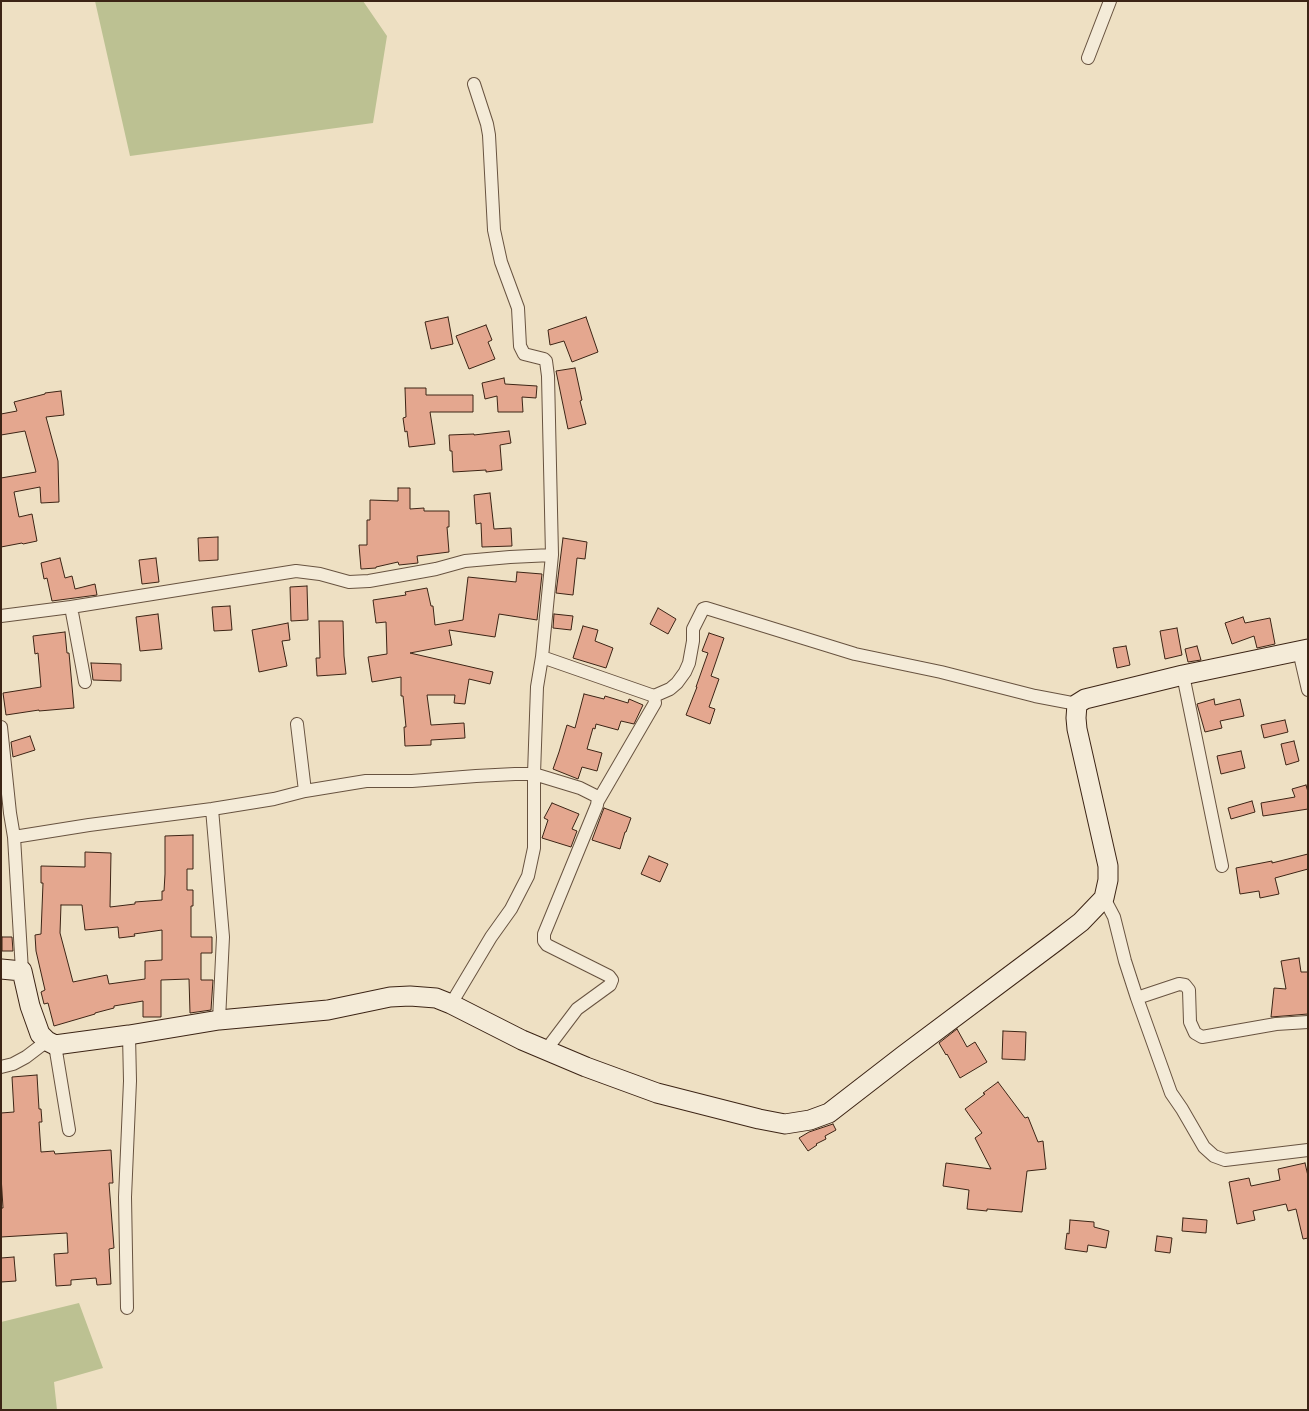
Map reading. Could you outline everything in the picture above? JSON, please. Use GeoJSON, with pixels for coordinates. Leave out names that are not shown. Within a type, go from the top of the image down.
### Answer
{"type":"FeatureCollection","features":[{"type":"Feature","properties":{"kind":"street"},"geometry":{"type":"LineString","coordinates":[[1088,58],[1110,1]]}},
{"type":"Feature","properties":{"kind":"street"},"geometry":{"type":"LineString","coordinates":[[451,1004],[490,937],[511,909],[528,876],[534,848],[537,687],[542,657],[552,555],[548,376],[546,362],[542,358],[522,352],[518,308],[501,262],[494,230],[488,124],[474,84]]}},
{"type":"Feature","properties":{"kind":"street"},"geometry":{"type":"LineString","coordinates":[[1,616],[71,607],[296,571],[320,574],[349,582],[369,581],[436,569],[465,561],[552,555]]}},
{"type":"Feature","properties":{"kind":"street"},"geometry":{"type":"LineString","coordinates":[[71,607],[85,682]]}},
{"type":"Feature","properties":{"kind":"street"},"geometry":{"type":"LineString","coordinates":[[542,657],[654,696],[670,689],[685,672],[693,642],[693,629],[703,609],[706,608],[854,654],[1077,704],[1085,699],[1183,675],[1303,650],[1308,690]]}},
{"type":"Feature","properties":{"kind":"street"},"geometry":{"type":"LineString","coordinates":[[1183,675],[1222,866]]}},
{"type":"Feature","properties":{"kind":"street"},"geometry":{"type":"LineString","coordinates":[[546,1050],[577,1009],[610,985],[612,980],[609,976],[547,945],[544,941],[544,934],[598,801],[655,702],[654,696]]}},
{"type":"Feature","properties":{"kind":"street"},"geometry":{"type":"LineString","coordinates":[[1,1067],[13,1064],[51,1043],[129,1035],[219,1020],[328,1010],[390,997],[410,996],[436,998],[522,1040],[586,1067],[657,1093],[759,1120],[785,1124],[810,1120],[829,1113],[1062,937],[1081,922],[1104,898],[1108,880],[1108,866],[1077,729],[1077,704]]}},
{"type":"Feature","properties":{"kind":"street"},"geometry":{"type":"LineString","coordinates":[[297,724],[305,791]]}},
{"type":"Feature","properties":{"kind":"street"},"geometry":{"type":"LineString","coordinates":[[1,727],[6,813],[14,837],[22,971],[30,1006],[40,1034],[51,1043],[69,1130]]}},
{"type":"Feature","properties":{"kind":"street"},"geometry":{"type":"LineString","coordinates":[[14,837],[212,809],[366,781],[412,781],[534,774],[580,788],[596,796],[598,801]]}},
{"type":"Feature","properties":{"kind":"street"},"geometry":{"type":"LineString","coordinates":[[212,809],[223,937],[219,1020]]}},
{"type":"Feature","properties":{"kind":"street"},"geometry":{"type":"LineString","coordinates":[[1104,898],[1114,918],[1137,998],[1171,1093],[1204,1147],[1214,1156],[1225,1160],[1308,1150]]}},
{"type":"Feature","properties":{"kind":"street"},"geometry":{"type":"LineString","coordinates":[[1,969],[22,971]]}},
{"type":"Feature","properties":{"kind":"street"},"geometry":{"type":"LineString","coordinates":[[1137,998],[1178,984],[1185,985],[1189,990],[1190,1022],[1195,1033],[1202,1037],[1276,1024],[1308,1022]]}},
{"type":"Feature","properties":{"kind":"street"},"geometry":{"type":"LineString","coordinates":[[127,1308],[125,1197],[130,1081],[129,1035]]}},
{"type":"Feature","properties":{"kind":"green space"},"geometry":{"type":"Polygon","coordinates":[[[95,1],[363,1],[387,36],[373,123],[130,156],[95,1]]]}},
{"type":"Feature","properties":{"kind":"green space"},"geometry":{"type":"Polygon","coordinates":[[[79,1303],[103,1368],[54,1382],[57,1410],[1,1410],[1,1322],[79,1303]]]}},
{"type":"Feature","properties":{"kind":"building"},"geometry":{"type":"Polygon","coordinates":[[[448,317],[453,344],[431,349],[425,322],[448,317]]]}},
{"type":"Feature","properties":{"kind":"building"},"geometry":{"type":"Polygon","coordinates":[[[586,317],[598,352],[572,362],[564,341],[550,345],[548,330],[586,317]]]}},
{"type":"Feature","properties":{"kind":"building"},"geometry":{"type":"Polygon","coordinates":[[[486,325],[492,340],[488,342],[495,359],[469,369],[456,336],[486,325]]]}},
{"type":"Feature","properties":{"kind":"building"},"geometry":{"type":"Polygon","coordinates":[[[575,368],[586,424],[568,429],[556,371],[575,368]]]}},
{"type":"Feature","properties":{"kind":"building"},"geometry":{"type":"Polygon","coordinates":[[[504,378],[505,384],[537,386],[536,398],[522,397],[523,412],[498,412],[497,396],[485,399],[482,383],[504,378]]]}},
{"type":"Feature","properties":{"kind":"building"},"geometry":{"type":"Polygon","coordinates":[[[405,388],[426,388],[426,395],[473,395],[473,412],[430,412],[435,444],[409,447],[403,418],[406,417],[405,388]]]}},
{"type":"Feature","properties":{"kind":"building"},"geometry":{"type":"Polygon","coordinates":[[[61,391],[64,415],[46,417],[58,461],[59,502],[41,503],[40,487],[14,492],[19,517],[32,514],[37,541],[1,547],[1,478],[36,472],[25,431],[1,435],[1,414],[17,411],[14,402],[45,393],[61,391]]]}},
{"type":"Feature","properties":{"kind":"building"},"geometry":{"type":"Polygon","coordinates":[[[509,431],[511,443],[500,445],[502,470],[453,472],[449,435],[474,435],[509,431]]]}},
{"type":"Feature","properties":{"kind":"building"},"geometry":{"type":"Polygon","coordinates":[[[398,488],[410,488],[410,509],[424,508],[424,511],[449,511],[449,527],[447,527],[449,552],[417,556],[418,563],[399,565],[398,562],[376,568],[361,569],[359,545],[367,545],[367,520],[370,520],[370,500],[398,501],[398,488]]]}},
{"type":"Feature","properties":{"kind":"building"},"geometry":{"type":"Polygon","coordinates":[[[490,493],[494,529],[511,528],[512,546],[482,547],[481,523],[476,524],[474,495],[490,493]]]}},
{"type":"Feature","properties":{"kind":"building"},"geometry":{"type":"Polygon","coordinates":[[[218,537],[218,560],[199,561],[198,538],[218,537]]]}},
{"type":"Feature","properties":{"kind":"building"},"geometry":{"type":"Polygon","coordinates":[[[563,538],[587,542],[585,559],[577,558],[573,595],[556,593],[563,538]]]}},
{"type":"Feature","properties":{"kind":"building"},"geometry":{"type":"Polygon","coordinates":[[[60,558],[65,578],[72,576],[75,589],[95,584],[97,595],[52,601],[47,578],[44,579],[41,563],[60,558]]]}},
{"type":"Feature","properties":{"kind":"building"},"geometry":{"type":"Polygon","coordinates":[[[156,558],[159,582],[142,584],[139,560],[156,558]]]}},
{"type":"Feature","properties":{"kind":"building"},"geometry":{"type":"Polygon","coordinates":[[[517,572],[542,574],[537,620],[499,614],[495,637],[449,630],[452,645],[410,653],[493,672],[490,684],[469,679],[465,704],[454,703],[455,695],[427,695],[431,725],[464,723],[465,738],[431,740],[431,745],[405,746],[404,727],[406,727],[403,696],[401,696],[401,677],[372,682],[368,657],[387,654],[386,622],[376,623],[373,600],[406,595],[405,592],[427,588],[431,606],[433,606],[435,625],[463,620],[468,577],[516,582],[517,572]]]}},
{"type":"Feature","properties":{"kind":"building"},"geometry":{"type":"Polygon","coordinates":[[[307,586],[308,620],[291,621],[290,587],[307,586]]]}},
{"type":"Feature","properties":{"kind":"building"},"geometry":{"type":"Polygon","coordinates":[[[230,606],[232,630],[214,631],[212,607],[230,606]]]}},
{"type":"Feature","properties":{"kind":"building"},"geometry":{"type":"Polygon","coordinates":[[[658,608],[676,619],[668,634],[650,624],[658,608]]]}},
{"type":"Feature","properties":{"kind":"building"},"geometry":{"type":"Polygon","coordinates":[[[158,614],[162,649],[140,651],[136,617],[158,614]]]}},
{"type":"Feature","properties":{"kind":"building"},"geometry":{"type":"Polygon","coordinates":[[[554,614],[573,616],[571,630],[553,628],[554,614]]]}},
{"type":"Feature","properties":{"kind":"building"},"geometry":{"type":"Polygon","coordinates":[[[1243,617],[1245,623],[1270,618],[1275,644],[1257,648],[1254,636],[1232,644],[1225,623],[1243,617]]]}},
{"type":"Feature","properties":{"kind":"building"},"geometry":{"type":"Polygon","coordinates":[[[319,621],[343,621],[346,674],[317,676],[316,658],[320,658],[319,621]]]}},
{"type":"Feature","properties":{"kind":"building"},"geometry":{"type":"Polygon","coordinates":[[[288,623],[290,640],[282,641],[287,666],[259,672],[252,630],[288,623]]]}},
{"type":"Feature","properties":{"kind":"building"},"geometry":{"type":"Polygon","coordinates":[[[583,626],[598,630],[595,641],[613,648],[606,668],[573,658],[583,626]]]}},
{"type":"Feature","properties":{"kind":"building"},"geometry":{"type":"Polygon","coordinates":[[[1177,628],[1182,655],[1165,659],[1160,631],[1177,628]]]}},
{"type":"Feature","properties":{"kind":"building"},"geometry":{"type":"Polygon","coordinates":[[[65,632],[67,653],[69,653],[74,708],[39,710],[6,715],[3,693],[41,687],[38,653],[35,654],[33,636],[65,632]]]}},
{"type":"Feature","properties":{"kind":"building"},"geometry":{"type":"Polygon","coordinates":[[[709,633],[724,638],[711,676],[719,679],[709,707],[715,709],[710,724],[686,715],[708,653],[702,651],[709,633]]]}},
{"type":"Feature","properties":{"kind":"building"},"geometry":{"type":"Polygon","coordinates":[[[1126,646],[1130,665],[1117,668],[1113,648],[1126,646]]]}},
{"type":"Feature","properties":{"kind":"building"},"geometry":{"type":"Polygon","coordinates":[[[1197,646],[1201,660],[1188,662],[1185,649],[1197,646]]]}},
{"type":"Feature","properties":{"kind":"building"},"geometry":{"type":"Polygon","coordinates":[[[91,663],[121,664],[121,681],[93,680],[91,663]]]}},
{"type":"Feature","properties":{"kind":"building"},"geometry":{"type":"Polygon","coordinates":[[[584,694],[604,699],[605,696],[628,703],[629,699],[643,705],[634,724],[621,721],[618,730],[596,724],[587,749],[602,753],[597,771],[582,767],[578,779],[553,769],[567,725],[575,728],[584,694]]]}},
{"type":"Feature","properties":{"kind":"building"},"geometry":{"type":"Polygon","coordinates":[[[1214,699],[1215,705],[1240,699],[1244,716],[1220,721],[1222,728],[1205,732],[1197,704],[1214,699]]]}},
{"type":"Feature","properties":{"kind":"building"},"geometry":{"type":"Polygon","coordinates":[[[1285,720],[1288,732],[1264,738],[1261,725],[1285,720]]]}},
{"type":"Feature","properties":{"kind":"building"},"geometry":{"type":"Polygon","coordinates":[[[30,736],[35,750],[13,757],[11,742],[30,736]]]}},
{"type":"Feature","properties":{"kind":"building"},"geometry":{"type":"Polygon","coordinates":[[[1294,741],[1299,761],[1286,765],[1281,744],[1294,741]]]}},
{"type":"Feature","properties":{"kind":"building"},"geometry":{"type":"Polygon","coordinates":[[[1241,751],[1245,768],[1221,774],[1217,756],[1241,751]]]}},
{"type":"Feature","properties":{"kind":"building"},"geometry":{"type":"Polygon","coordinates":[[[1306,785],[1308,809],[1263,816],[1261,803],[1295,797],[1292,789],[1306,785]]]}},
{"type":"Feature","properties":{"kind":"building"},"geometry":{"type":"Polygon","coordinates":[[[1252,801],[1255,812],[1231,819],[1228,808],[1252,801]]]}},
{"type":"Feature","properties":{"kind":"building"},"geometry":{"type":"Polygon","coordinates":[[[552,803],[579,814],[572,829],[577,831],[571,847],[542,838],[548,820],[544,818],[552,803]]]}},
{"type":"Feature","properties":{"kind":"building"},"geometry":{"type":"Polygon","coordinates":[[[604,808],[631,818],[620,849],[592,840],[604,808]]]}},
{"type":"Feature","properties":{"kind":"building"},"geometry":{"type":"Polygon","coordinates":[[[193,835],[193,869],[187,869],[187,890],[193,890],[191,937],[212,937],[212,953],[201,953],[201,980],[213,980],[211,1010],[190,1013],[189,979],[161,980],[161,1017],[143,1017],[143,1001],[114,1006],[114,1008],[54,1026],[48,1003],[44,1004],[41,992],[45,990],[36,951],[35,935],[41,934],[43,883],[41,883],[41,866],[85,867],[85,852],[111,853],[110,907],[135,904],[135,902],[162,900],[165,874],[165,836],[193,835]],[[61,905],[60,933],[73,982],[107,975],[109,984],[145,979],[145,961],[162,960],[162,930],[119,938],[118,927],[85,930],[82,905],[61,905]]]}},
{"type":"Feature","properties":{"kind":"building"},"geometry":{"type":"Polygon","coordinates":[[[1308,854],[1308,869],[1275,878],[1279,894],[1260,898],[1259,891],[1240,894],[1236,868],[1272,861],[1272,863],[1308,854]]]}},
{"type":"Feature","properties":{"kind":"building"},"geometry":{"type":"Polygon","coordinates":[[[649,856],[668,864],[660,882],[641,874],[649,856]]]}},
{"type":"Feature","properties":{"kind":"building"},"geometry":{"type":"Polygon","coordinates":[[[2,937],[12,937],[13,951],[2,951],[2,937]]]}},
{"type":"Feature","properties":{"kind":"building"},"geometry":{"type":"Polygon","coordinates":[[[1299,958],[1301,972],[1308,972],[1308,1014],[1271,1017],[1274,988],[1286,989],[1281,961],[1299,958]]]}},
{"type":"Feature","properties":{"kind":"building"},"geometry":{"type":"Polygon","coordinates":[[[957,1029],[967,1047],[975,1042],[987,1062],[960,1078],[939,1043],[957,1029]]]}},
{"type":"Feature","properties":{"kind":"building"},"geometry":{"type":"Polygon","coordinates":[[[1003,1031],[1026,1032],[1025,1060],[1002,1059],[1003,1031]]]}},
{"type":"Feature","properties":{"kind":"building"},"geometry":{"type":"Polygon","coordinates":[[[37,1075],[39,1109],[41,1109],[42,1122],[39,1122],[41,1152],[54,1151],[55,1154],[111,1150],[113,1183],[109,1183],[114,1248],[109,1249],[111,1284],[97,1285],[96,1278],[71,1280],[71,1285],[56,1286],[54,1254],[68,1253],[67,1233],[1,1237],[1,1208],[3,1208],[1,1113],[14,1112],[12,1077],[37,1075]]]}},
{"type":"Feature","properties":{"kind":"building"},"geometry":{"type":"Polygon","coordinates":[[[998,1082],[1025,1118],[1028,1117],[1038,1142],[1043,1141],[1046,1169],[1027,1171],[1022,1212],[967,1209],[969,1190],[943,1186],[946,1163],[991,1169],[975,1138],[982,1133],[965,1109],[998,1082]]]}},
{"type":"Feature","properties":{"kind":"building"},"geometry":{"type":"Polygon","coordinates":[[[833,1124],[836,1130],[825,1136],[826,1139],[808,1151],[799,1138],[809,1132],[833,1124]]]}},
{"type":"Feature","properties":{"kind":"building"},"geometry":{"type":"Polygon","coordinates":[[[1305,1163],[1308,1176],[1308,1238],[1303,1239],[1296,1209],[1288,1211],[1286,1204],[1253,1211],[1255,1220],[1237,1224],[1229,1182],[1249,1178],[1251,1186],[1280,1180],[1278,1169],[1305,1163]]]}},
{"type":"Feature","properties":{"kind":"building"},"geometry":{"type":"Polygon","coordinates":[[[1183,1218],[1207,1220],[1206,1233],[1182,1231],[1183,1218]]]}},
{"type":"Feature","properties":{"kind":"building"},"geometry":{"type":"Polygon","coordinates":[[[1070,1220],[1094,1222],[1094,1227],[1109,1231],[1106,1248],[1088,1245],[1087,1252],[1065,1249],[1070,1220]]]}},
{"type":"Feature","properties":{"kind":"building"},"geometry":{"type":"Polygon","coordinates":[[[1157,1236],[1172,1238],[1170,1253],[1155,1251],[1157,1236]]]}},
{"type":"Feature","properties":{"kind":"building"},"geometry":{"type":"Polygon","coordinates":[[[14,1257],[16,1281],[1,1282],[1,1258],[14,1257]]]}}]}
